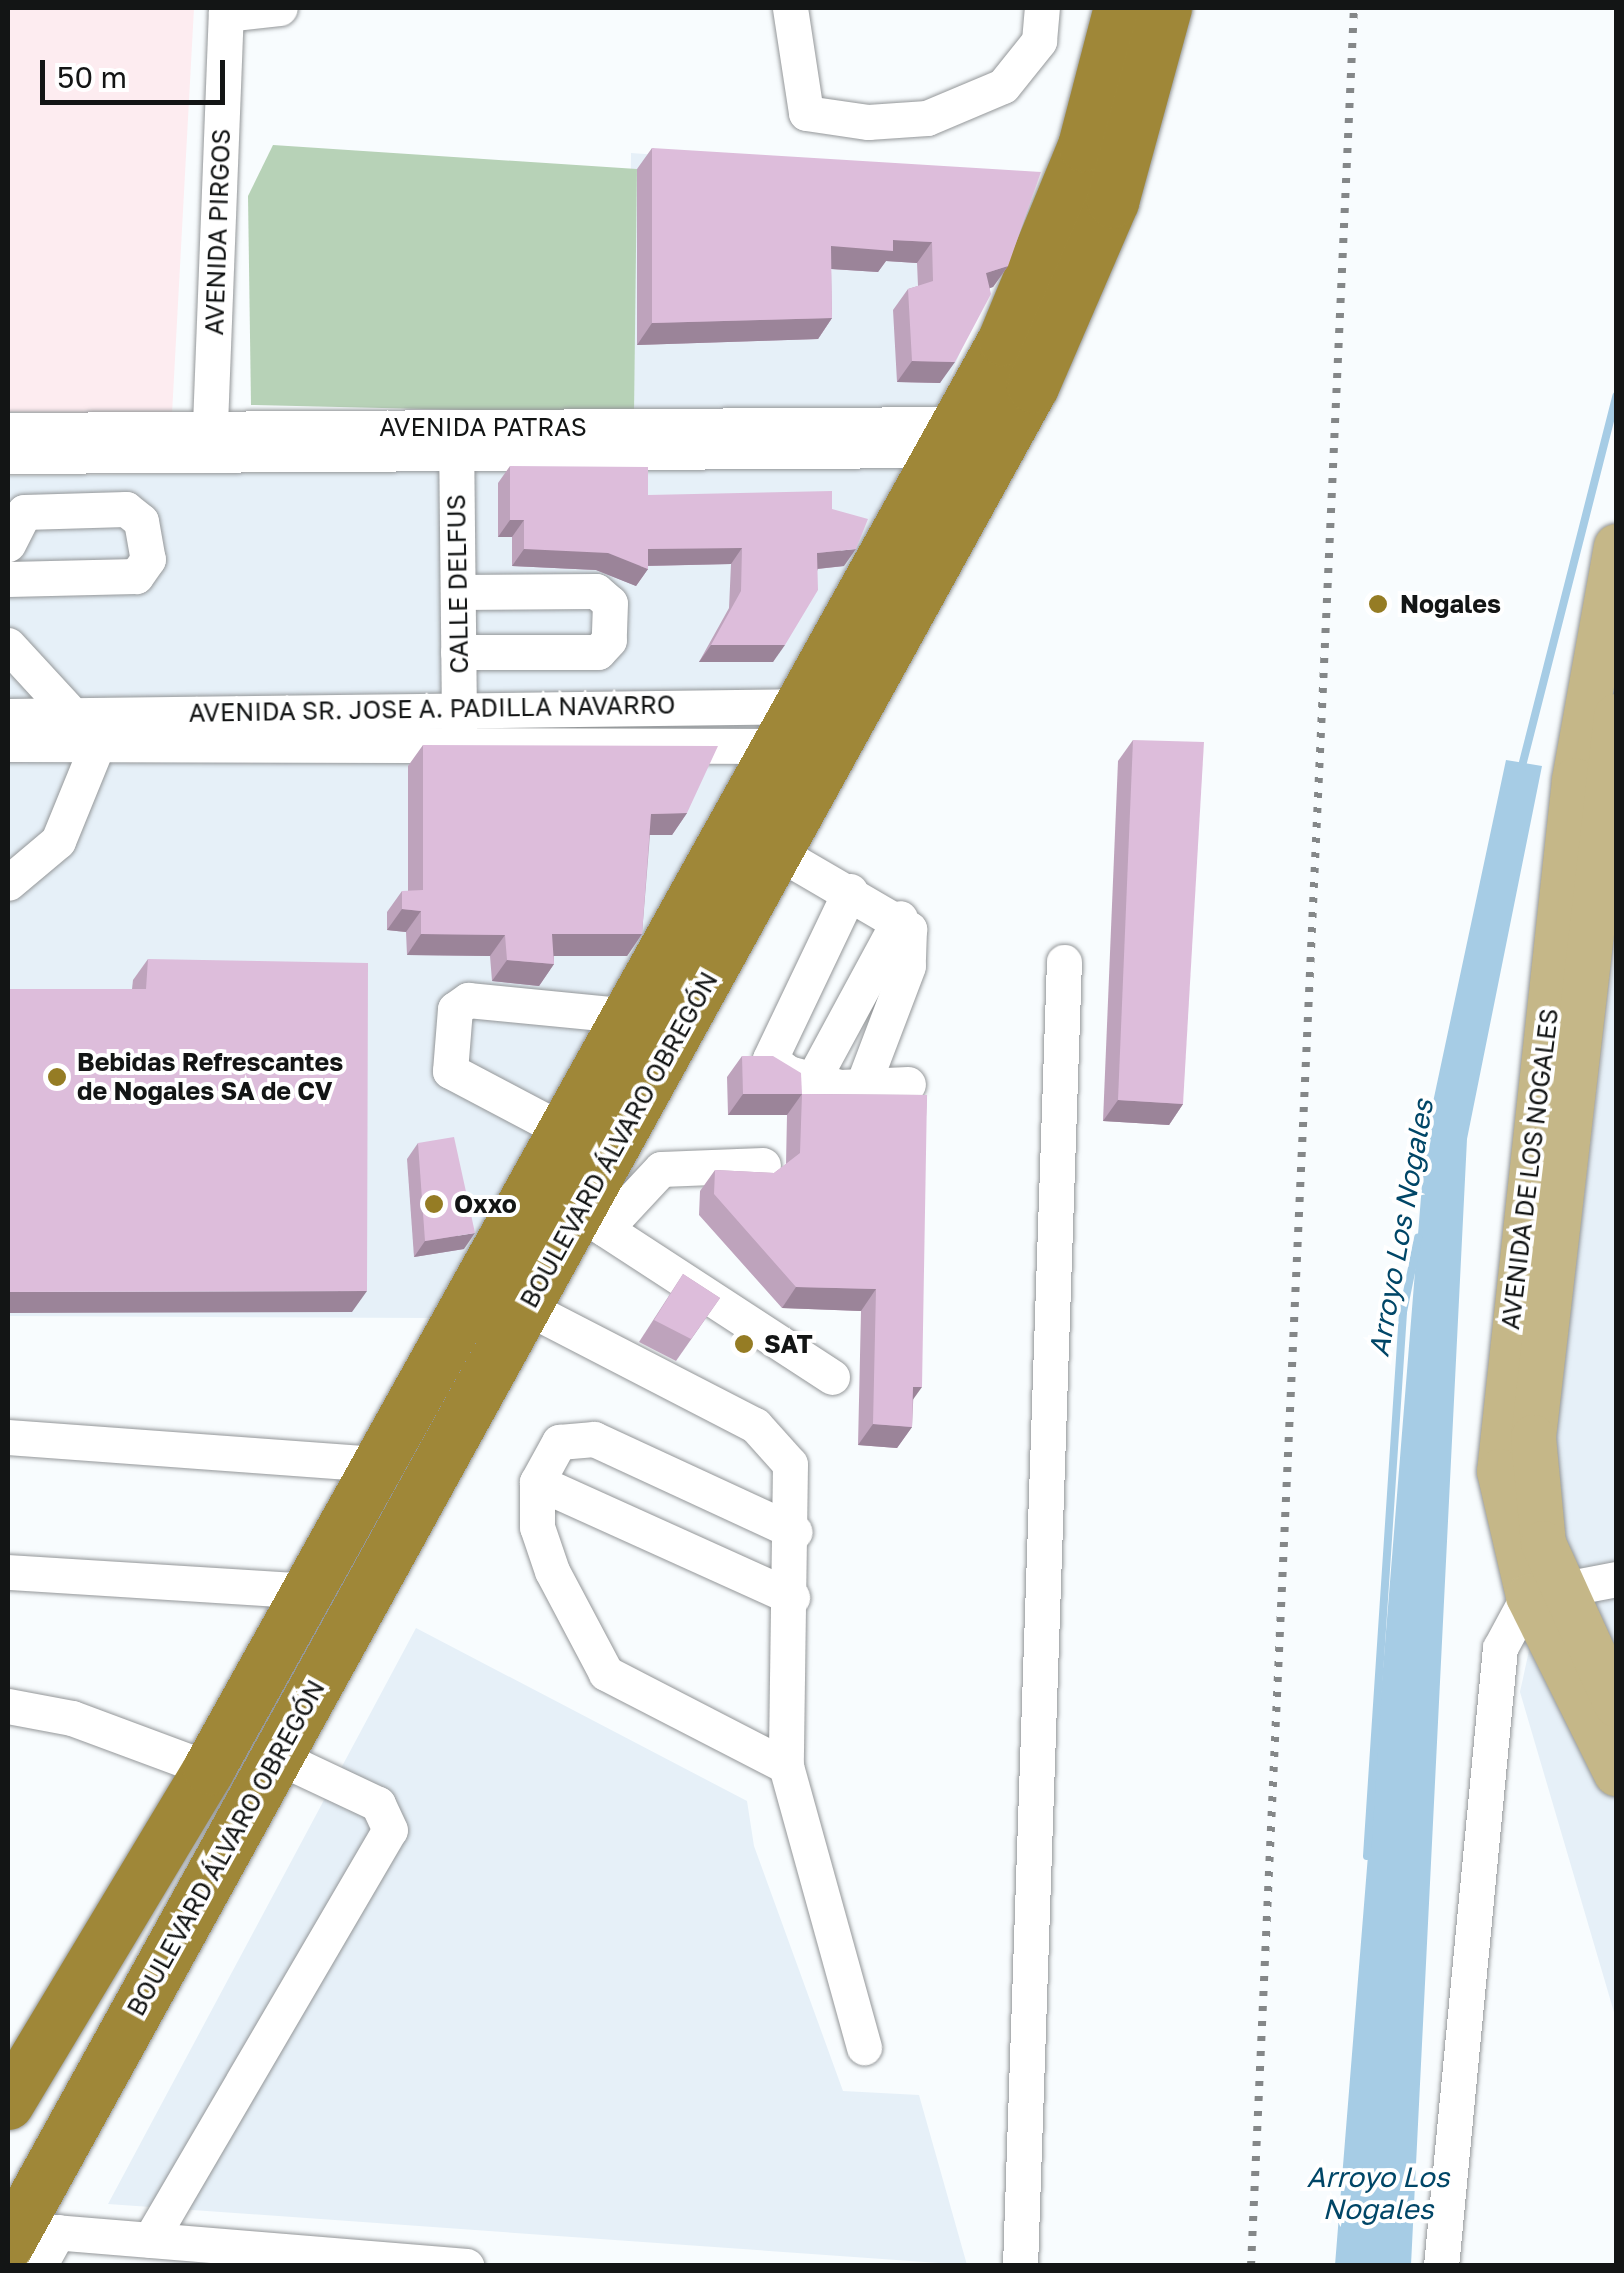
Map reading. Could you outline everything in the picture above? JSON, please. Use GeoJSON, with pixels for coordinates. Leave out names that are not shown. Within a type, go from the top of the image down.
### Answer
{"type":"FeatureCollection","features":[{"type":"Feature","properties":{"kind":"highway","name":"BOULEVARD ÁLVARO OBREGÓN"},"geometry":{"type":"LineString","coordinates":[[8,2104],[209,1769],[951,437],[1049,240],[1120,8]]}},
{"type":"Feature","properties":{"kind":"highway","name":"BOULEVARD ÁLVARO OBREGÓN"},"geometry":{"type":"LineString","coordinates":[[30,2243],[276,1756],[533,1295],[592,1221],[669,1050],[843,738],[1070,305],[1113,202],[1166,8]]}},
{"type":"Feature","properties":{"kind":"highway"},"geometry":{"type":"LineString","coordinates":[[533,1295],[563,1208],[564,1131],[634,1089],[669,1050]]}},
{"type":"Feature","properties":{"kind":"main road","name":"AVENIDA DE LOS NOGALES"},"geometry":{"type":"LineString","coordinates":[[1616,546],[1574,780],[1501,1427],[1504,1512],[1543,1592],[1616,1772]]}},
{"type":"Feature","properties":{"kind":"main road","name":"AVENIDA DE LOS NOGALES"},"geometry":{"type":"LineString","coordinates":[[1616,716],[1533,1437],[1543,1592],[1616,1704]]}},
{"type":"Feature","properties":{"kind":"street"},"geometry":{"type":"LineString","coordinates":[[226,11],[280,8]]}},
{"type":"Feature","properties":{"kind":"street"},"geometry":{"type":"LineString","coordinates":[[790,8],[796,97],[806,114],[868,122],[927,118],[1003,86],[1038,41],[1042,8]]}},
{"type":"Feature","properties":{"kind":"street","name":"AVENIDA PIRGOS"},"geometry":{"type":"LineString","coordinates":[[209,442],[226,11]]}},
{"type":"Feature","properties":{"kind":"street","name":"AVENIDA PATRAS"},"geometry":{"type":"LineString","coordinates":[[8,430],[209,442],[951,437]]}},
{"type":"Feature","properties":{"kind":"street","name":"AVENIDA PATRAS"},"geometry":{"type":"LineString","coordinates":[[8,456],[209,442]]}},
{"type":"Feature","properties":{"kind":"street","name":"CALLE DELFUS"},"geometry":{"type":"LineString","coordinates":[[456,442],[459,725]]}},
{"type":"Feature","properties":{"kind":"street"},"geometry":{"type":"LineString","coordinates":[[8,544],[24,512],[126,509],[141,520],[148,559],[136,576],[8,579]]}},
{"type":"Feature","properties":{"kind":"street"},"geometry":{"type":"LineString","coordinates":[[458,592],[596,591],[610,603],[609,640],[598,652],[458,652]]}},
{"type":"Feature","properties":{"kind":"street"},"geometry":{"type":"LineString","coordinates":[[8,645],[90,729],[58,841],[8,883]]}},
{"type":"Feature","properties":{"kind":"street","name":"AVENIDA SR. JOSE A. PADILLA NAVARRO"},"geometry":{"type":"LineString","coordinates":[[8,716],[90,729],[792,722],[843,738]]}},
{"type":"Feature","properties":{"kind":"street","name":"AVENIDA SR. JOSE A. PADILLA NAVARRO"},"geometry":{"type":"LineString","coordinates":[[792,722],[843,738]]}},
{"type":"Feature","properties":{"kind":"street","name":"AVENIDA SR. JOSE A. PADILLA NAVARRO"},"geometry":{"type":"LineString","coordinates":[[8,744],[90,729]]}},
{"type":"Feature","properties":{"kind":"street"},"geometry":{"type":"LineString","coordinates":[[779,853],[900,918],[911,939],[908,966],[862,1088]]}},
{"type":"Feature","properties":{"kind":"street"},"geometry":{"type":"LineString","coordinates":[[850,891],[771,1048],[775,1067],[812,1081],[862,1088],[908,1084]]}},
{"type":"Feature","properties":{"kind":"street"},"geometry":{"type":"LineString","coordinates":[[812,1081],[900,918]]}},
{"type":"Feature","properties":{"kind":"street"},"geometry":{"type":"LineString","coordinates":[[1020,2266],[1064,962]]}},
{"type":"Feature","properties":{"kind":"street"},"geometry":{"type":"LineString","coordinates":[[564,1131],[450,1071],[455,1008],[468,1000],[630,1016]]}},
{"type":"Feature","properties":{"kind":"street"},"geometry":{"type":"LineString","coordinates":[[763,1165],[661,1169],[592,1221],[832,1377]]}},
{"type":"Feature","properties":{"kind":"street"},"geometry":{"type":"LineString","coordinates":[[533,1295],[755,1425],[790,1464],[795,1532],[786,1766],[864,2047]]}},
{"type":"Feature","properties":{"kind":"street"},"geometry":{"type":"LineString","coordinates":[[8,1437],[379,1464]]}},
{"type":"Feature","properties":{"kind":"street"},"geometry":{"type":"LineString","coordinates":[[786,1766],[606,1673],[552,1571],[537,1528],[537,1482],[559,1442],[594,1439],[795,1532]]}},
{"type":"Feature","properties":{"kind":"street"},"geometry":{"type":"LineString","coordinates":[[537,1482],[792,1597]]}},
{"type":"Feature","properties":{"kind":"street"},"geometry":{"type":"LineString","coordinates":[[8,1572],[309,1591]]}},
{"type":"Feature","properties":{"kind":"street"},"geometry":{"type":"LineString","coordinates":[[1441,2266],[1492,1682],[1512,1616],[1543,1592],[1616,1580]]}},
{"type":"Feature","properties":{"kind":"street"},"geometry":{"type":"LineString","coordinates":[[8,1706],[72,1718],[209,1769]]}},
{"type":"Feature","properties":{"kind":"street"},"geometry":{"type":"LineString","coordinates":[[150,2240],[390,1830],[378,1804],[276,1756]]}},
{"type":"Feature","properties":{"kind":"street"},"geometry":{"type":"LineString","coordinates":[[30,2243],[150,2240],[466,2266]]}},
{"type":"Feature","properties":{"kind":"shaded area"},"geometry":{"type":"Polygon","coordinates":[[[8,8],[194,8],[172,414],[8,412],[8,8]]]}},
{"type":"Feature","properties":{"kind":"shaded area"},"geometry":{"type":"Polygon","coordinates":[[[631,153],[1029,182],[913,469],[430,1318],[8,1316],[8,476],[628,468],[631,153]]]}},
{"type":"Feature","properties":{"kind":"shaded area"},"geometry":{"type":"Polygon","coordinates":[[[1616,942],[1616,2019],[1520,1692],[1559,1512],[1556,1423],[1616,942]]]}},
{"type":"Feature","properties":{"kind":"shaded area"},"geometry":{"type":"Polygon","coordinates":[[[416,1628],[747,1801],[754,1846],[843,2091],[919,2095],[967,2265],[108,2204],[416,1628]]]}},
{"type":"Feature","properties":{"kind":"green space"},"geometry":{"type":"Polygon","coordinates":[[[273,145],[637,169],[634,414],[251,405],[248,196],[273,145]]]}},
{"type":"Feature","properties":{"kind":"water","name":"Arroyo Los Nogales"},"geometry":{"type":"Polygon","coordinates":[[[1506,760],[1542,766],[1467,1139],[1411,2265],[1335,2265],[1426,1135],[1506,760]]]}},
{"type":"Feature","properties":{"kind":"building"},"geometry":{"type":"Polygon","coordinates":[[[652,148],[1041,172],[1008,266],[986,273],[991,294],[955,362],[912,361],[908,289],[933,281],[932,242],[893,240],[893,251],[831,246],[832,318],[652,323],[652,148]]]}},
{"type":"Feature","properties":{"kind":"building"},"geometry":{"type":"Polygon","coordinates":[[[510,466],[648,467],[648,495],[832,491],[832,509],[868,519],[856,549],[817,553],[818,590],[785,645],[711,645],[741,591],[742,548],[648,549],[648,569],[608,553],[524,549],[524,520],[510,520],[510,466]]]}},
{"type":"Feature","properties":{"kind":"building"},"geometry":{"type":"Polygon","coordinates":[[[1133,740],[1204,742],[1183,1104],[1118,1100],[1133,740]]]}},
{"type":"Feature","properties":{"kind":"building"},"geometry":{"type":"Polygon","coordinates":[[[423,745],[718,746],[687,813],[651,814],[642,934],[552,934],[554,964],[507,960],[505,935],[421,934],[421,911],[402,909],[402,891],[423,890],[423,745]]]}},
{"type":"Feature","properties":{"kind":"building"},"geometry":{"type":"Polygon","coordinates":[[[148,959],[368,963],[367,1291],[8,1292],[8,989],[146,989],[148,959]]]}},
{"type":"Feature","properties":{"kind":"building"},"geometry":{"type":"Polygon","coordinates":[[[742,1056],[773,1056],[801,1073],[802,1094],[743,1094],[742,1056]]]}},
{"type":"Feature","properties":{"kind":"building"},"geometry":{"type":"Polygon","coordinates":[[[802,1094],[927,1095],[922,1387],[913,1387],[912,1427],[873,1424],[876,1289],[796,1287],[714,1194],[715,1170],[774,1173],[800,1153],[802,1094]]]}},
{"type":"Feature","properties":{"kind":"building","name":"Oxxo"},"geometry":{"type":"Polygon","coordinates":[[[454,1137],[475,1233],[425,1241],[418,1143],[454,1137]]]}},
{"type":"Feature","properties":{"kind":"building"},"geometry":{"type":"Polygon","coordinates":[[[683,1274],[720,1298],[691,1339],[654,1320],[683,1274]]]}},
{"type":"Feature","properties":{"kind":"waterway","name":"Arroyo Los Nogales"},"geometry":{"type":"LineString","coordinates":[[1521,770],[1616,396]]}},
{"type":"Feature","properties":{"kind":"waterway","name":"Arroyo Los Nogales"},"geometry":{"type":"LineString","coordinates":[[1367,1856],[1403,1312],[1418,1238]]}},
{"type":"Feature","properties":{"kind":"railway"},"geometry":{"type":"LineString","coordinates":[[1251,2266],[1354,8]]}},
{"type":"Feature","properties":{"kind":"place","name":"Nogales"},"geometry":{"type":"Point","coordinates":[1378,604]}},
{"type":"Feature","properties":{"kind":"place","name":"Bebidas Refrescantes de Nogales SA de CV"},"geometry":{"type":"Point","coordinates":[57,1077]}},
{"type":"Feature","properties":{"kind":"place","name":"Oxxo"},"geometry":{"type":"Point","coordinates":[434,1204]}},
{"type":"Feature","properties":{"kind":"place","name":"SAT"},"geometry":{"type":"Point","coordinates":[744,1344]}}]}
